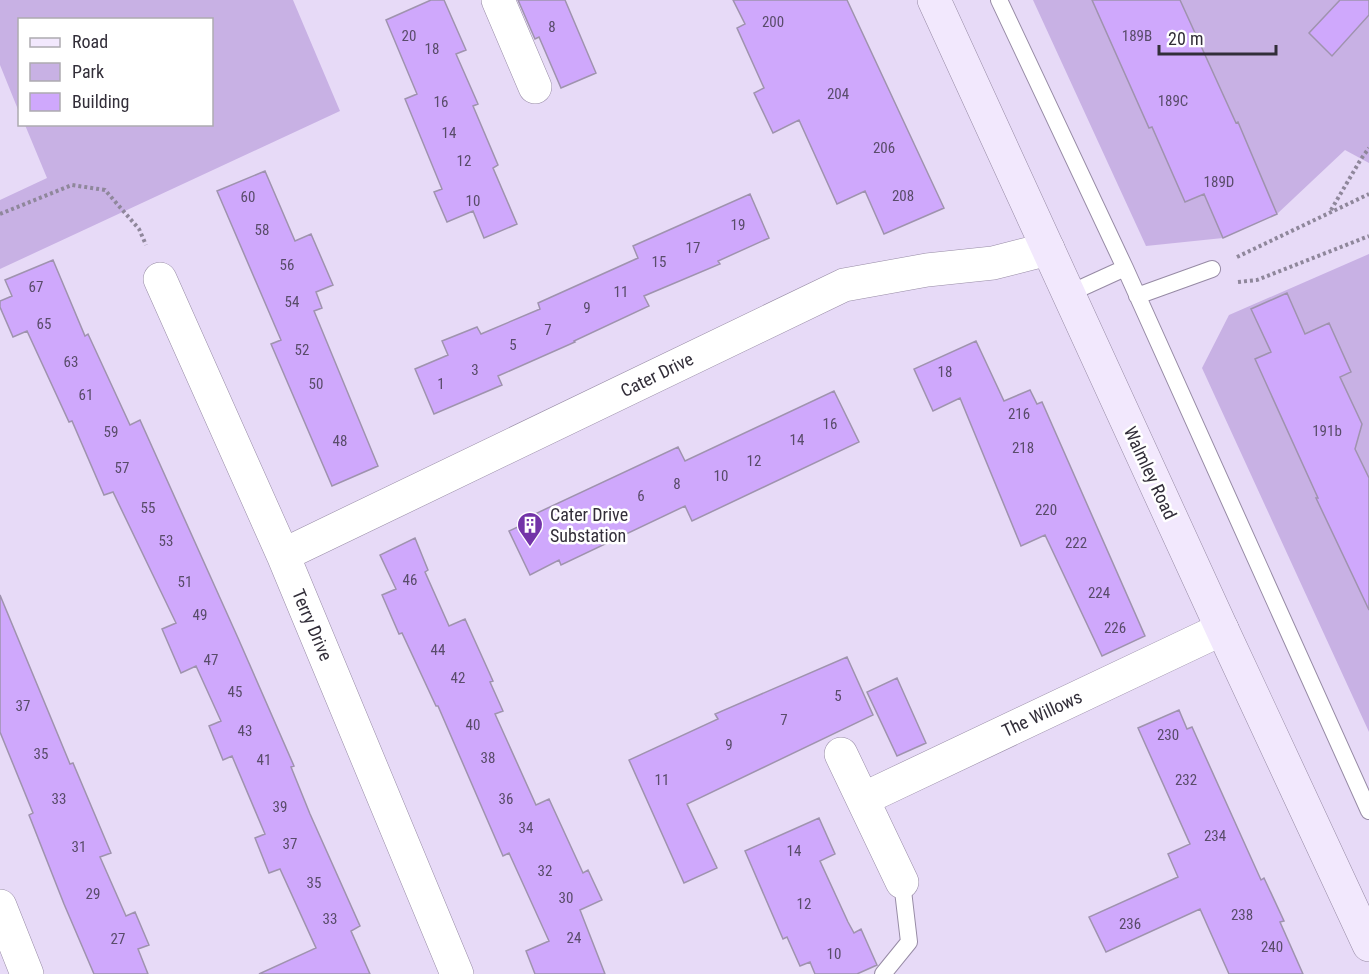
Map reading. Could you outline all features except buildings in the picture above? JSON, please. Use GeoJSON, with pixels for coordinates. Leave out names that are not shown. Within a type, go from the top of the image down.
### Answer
{"type":"FeatureCollection","features":[{"type":"Feature","properties":{"kind":"main road","name":"Walmley Road"},"geometry":{"type":"LineString","coordinates":[[934,0],[1369,945]]}},
{"type":"Feature","properties":{"kind":"street"},"geometry":{"type":"LineString","coordinates":[[498,0],[535,87]]}},
{"type":"Feature","properties":{"kind":"street","name":"Cater Drive"},"geometry":{"type":"LineString","coordinates":[[283,555],[844,285],[927,270],[993,263],[1048,249]]}},
{"type":"Feature","properties":{"kind":"street","name":"Terry Drive"},"geometry":{"type":"LineString","coordinates":[[160,279],[283,555],[458,974]]}},
{"type":"Feature","properties":{"kind":"street","name":"The Willows"},"geometry":{"type":"LineString","coordinates":[[863,799],[1222,629]]}},
{"type":"Feature","properties":{"kind":"street"},"geometry":{"type":"LineString","coordinates":[[841,754],[902,882]]}},
{"type":"Feature","properties":{"kind":"street"},"geometry":{"type":"LineString","coordinates":[[0,906],[27,974]]}},
{"type":"Feature","properties":{"kind":"lane"},"geometry":{"type":"LineString","coordinates":[[999,0],[1125,268],[1369,811]]}},
{"type":"Feature","properties":{"kind":"lane"},"geometry":{"type":"LineString","coordinates":[[1068,294],[1125,268]]}},
{"type":"Feature","properties":{"kind":"lane"},"geometry":{"type":"LineString","coordinates":[[1137,296],[1212,269]]}},
{"type":"Feature","properties":{"kind":"lane"},"geometry":{"type":"LineString","coordinates":[[883,974],[909,942],[902,882]]}},
{"type":"Feature","properties":{"kind":"path"},"geometry":{"type":"LineString","coordinates":[[1331,210],[1369,148]]}},
{"type":"Feature","properties":{"kind":"path"},"geometry":{"type":"LineString","coordinates":[[0,214],[72,185],[105,190],[139,229],[160,279]]}},
{"type":"Feature","properties":{"kind":"path"},"geometry":{"type":"LineString","coordinates":[[1369,194],[1331,210],[1212,269],[1221,283],[1257,280],[1369,236]]}},
{"type":"Feature","properties":{"kind":"green space"},"geometry":{"type":"Polygon","coordinates":[[[0,0],[293,0],[340,111],[0,269],[0,200],[47,178],[25,126],[213,126],[213,18],[18,18],[18,110],[0,65],[0,0]]]}},
{"type":"Feature","properties":{"kind":"green space"},"geometry":{"type":"Polygon","coordinates":[[[1033,0],[1369,0],[1369,163],[1345,150],[1277,214],[1223,238],[1146,246],[1033,0]]]}},
{"type":"Feature","properties":{"kind":"green space"},"geometry":{"type":"Polygon","coordinates":[[[1369,254],[1369,732],[1202,368],[1229,315],[1369,254]]]}},
{"type":"Feature","properties":{"kind":"place","name":"Cater Drive Substation"},"geometry":{"type":"Point","coordinates":[530,548]}}]}
